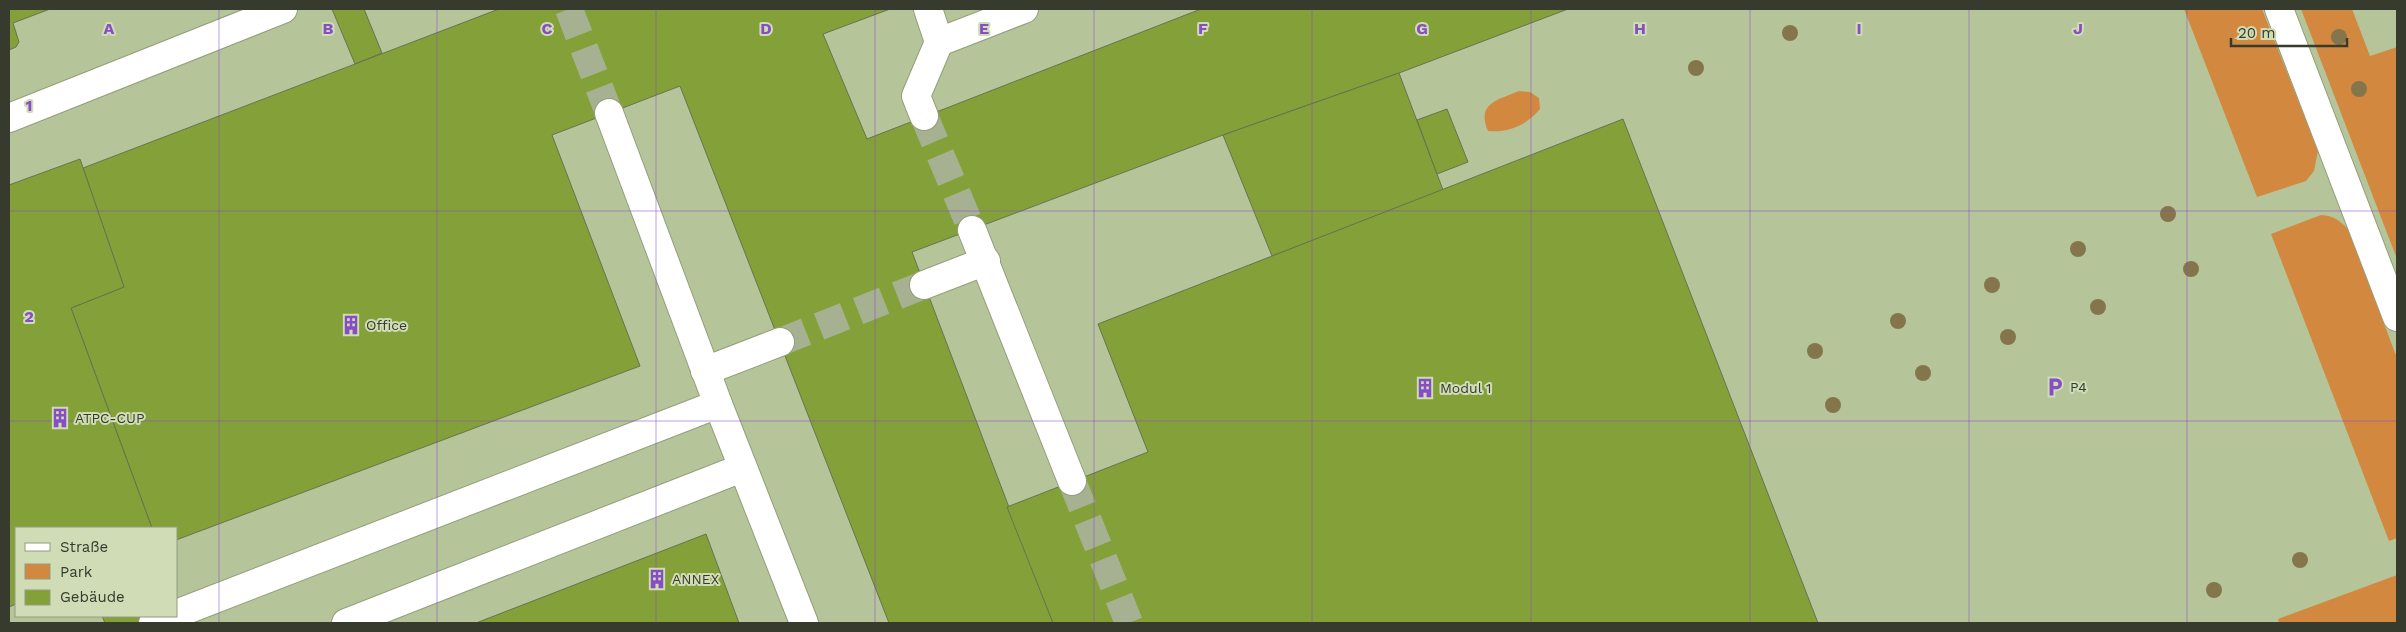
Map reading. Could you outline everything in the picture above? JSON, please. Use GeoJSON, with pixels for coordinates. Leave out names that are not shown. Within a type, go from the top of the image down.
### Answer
{"type":"FeatureCollection","features":[{"type":"Feature","properties":{"kind":"lane"},"geometry":{"type":"LineString","coordinates":[[9,118],[283,9]]}},
{"type":"Feature","properties":{"kind":"lane"},"geometry":{"type":"LineString","coordinates":[[924,116],[916,96],[939,42],[928,9]]}},
{"type":"Feature","properties":{"kind":"lane"},"geometry":{"type":"LineString","coordinates":[[939,42],[1024,9]]}},
{"type":"Feature","properties":{"kind":"lane"},"geometry":{"type":"LineString","coordinates":[[2279,9],[2397,317]]}},
{"type":"Feature","properties":{"kind":"lane"},"geometry":{"type":"LineString","coordinates":[[609,113],[742,468],[804,623]]}},
{"type":"Feature","properties":{"kind":"lane"},"geometry":{"type":"LineString","coordinates":[[972,230],[986,261],[1072,481]]}},
{"type":"Feature","properties":{"kind":"lane"},"geometry":{"type":"LineString","coordinates":[[924,285],[986,261]]}},
{"type":"Feature","properties":{"kind":"lane"},"geometry":{"type":"LineString","coordinates":[[705,371],[780,342]]}},
{"type":"Feature","properties":{"kind":"lane"},"geometry":{"type":"LineString","coordinates":[[178,613],[718,404]]}},
{"type":"Feature","properties":{"kind":"lane"},"geometry":{"type":"LineString","coordinates":[[346,623],[742,468]]}},
{"type":"Feature","properties":{"kind":"lane"},"geometry":{"type":"LineString","coordinates":[[153,623],[169,617]]}},
{"type":"Feature","properties":{"kind":"shaded area"},"geometry":{"type":"Polygon","coordinates":[[[9,9],[2397,9],[2397,623],[9,623],[9,9]]]}},
{"type":"Feature","properties":{"kind":"green space"},"geometry":{"type":"Polygon","coordinates":[[[2184,9],[2262,9],[2318,151],[2314,171],[2306,181],[2257,197],[2184,9]]]}},
{"type":"Feature","properties":{"kind":"green space"},"geometry":{"type":"Polygon","coordinates":[[[2301,9],[2352,9],[2370,56],[2397,47],[2397,259],[2301,9]]]}},
{"type":"Feature","properties":{"kind":"green space"},"geometry":{"type":"Polygon","coordinates":[[[1519,91],[1530,92],[1539,98],[1540,109],[1535,115],[1517,127],[1503,131],[1488,131],[1485,122],[1487,108],[1497,100],[1519,91]]]}},
{"type":"Feature","properties":{"kind":"green space"},"geometry":{"type":"Polygon","coordinates":[[[2321,215],[2336,219],[2348,229],[2397,358],[2397,538],[2389,541],[2271,234],[2321,215]]]}},
{"type":"Feature","properties":{"kind":"green space"},"geometry":{"type":"Polygon","coordinates":[[[2397,575],[2397,623],[2279,623],[2278,619],[2397,575]]]}},
{"type":"Feature","properties":{"kind":"building"},"geometry":{"type":"Polygon","coordinates":[[[9,9],[50,9],[13,23],[19,42],[16,47],[9,50],[9,9]]]}},
{"type":"Feature","properties":{"kind":"building"},"geometry":{"type":"Polygon","coordinates":[[[332,9],[364,9],[382,53],[355,64],[332,9]]]}},
{"type":"Feature","properties":{"kind":"building","name":"Office"},"geometry":{"type":"Polygon","coordinates":[[[499,9],[890,9],[823,34],[867,139],[1201,9],[1568,9],[1399,73],[1223,135],[912,252],[1053,623],[889,623],[680,86],[552,135],[640,366],[178,539],[178,527],[152,527],[71,308],[124,287],[83,168],[499,9]]]}},
{"type":"Feature","properties":{"kind":"building"},"geometry":{"type":"Polygon","coordinates":[[[1399,73],[1443,190],[1272,256],[1223,135],[1399,73]]]}},
{"type":"Feature","properties":{"kind":"building"},"geometry":{"type":"Polygon","coordinates":[[[1447,109],[1468,162],[1437,174],[1417,120],[1447,109]]]}},
{"type":"Feature","properties":{"kind":"building","name":"Modul 1"},"geometry":{"type":"Polygon","coordinates":[[[1623,119],[1818,623],[1053,623],[1007,507],[1148,452],[1098,324],[1623,119]]]}},
{"type":"Feature","properties":{"kind":"building","name":"ATPC-CUP"},"geometry":{"type":"Polygon","coordinates":[[[80,159],[124,287],[71,308],[152,527],[15,527],[15,604],[9,607],[9,185],[80,159]]]}},
{"type":"Feature","properties":{"kind":"building","name":"ANNEX"},"geometry":{"type":"Polygon","coordinates":[[[706,534],[739,623],[476,623],[706,534]]]}},
{"type":"Feature","properties":{"kind":"building"},"geometry":{"type":"Polygon","coordinates":[[[102,617],[147,617],[150,623],[105,623],[102,617]]]}},
{"type":"Feature","properties":{"kind":"tunnel"},"geometry":{"type":"LineString","coordinates":[[569,9],[609,113]]}},
{"type":"Feature","properties":{"kind":"tunnel"},"geometry":{"type":"LineString","coordinates":[[924,116],[972,230]]}},
{"type":"Feature","properties":{"kind":"tunnel"},"geometry":{"type":"LineString","coordinates":[[780,342],[924,285]]}},
{"type":"Feature","properties":{"kind":"tunnel"},"geometry":{"type":"LineString","coordinates":[[1072,481],[1129,623]]}},
{"type":"Feature","properties":{"kind":"place","name":"Office"},"geometry":{"type":"Point","coordinates":[351,325]}},
{"type":"Feature","properties":{"kind":"place","name":"P4"},"geometry":{"type":"Point","coordinates":[2055,387]}},
{"type":"Feature","properties":{"kind":"place","name":"Modul 1"},"geometry":{"type":"Point","coordinates":[1425,388]}},
{"type":"Feature","properties":{"kind":"place","name":"ATPC-CUP"},"geometry":{"type":"Point","coordinates":[60,418]}},
{"type":"Feature","properties":{"kind":"place","name":"ANNEX"},"geometry":{"type":"Point","coordinates":[657,579]}}]}
